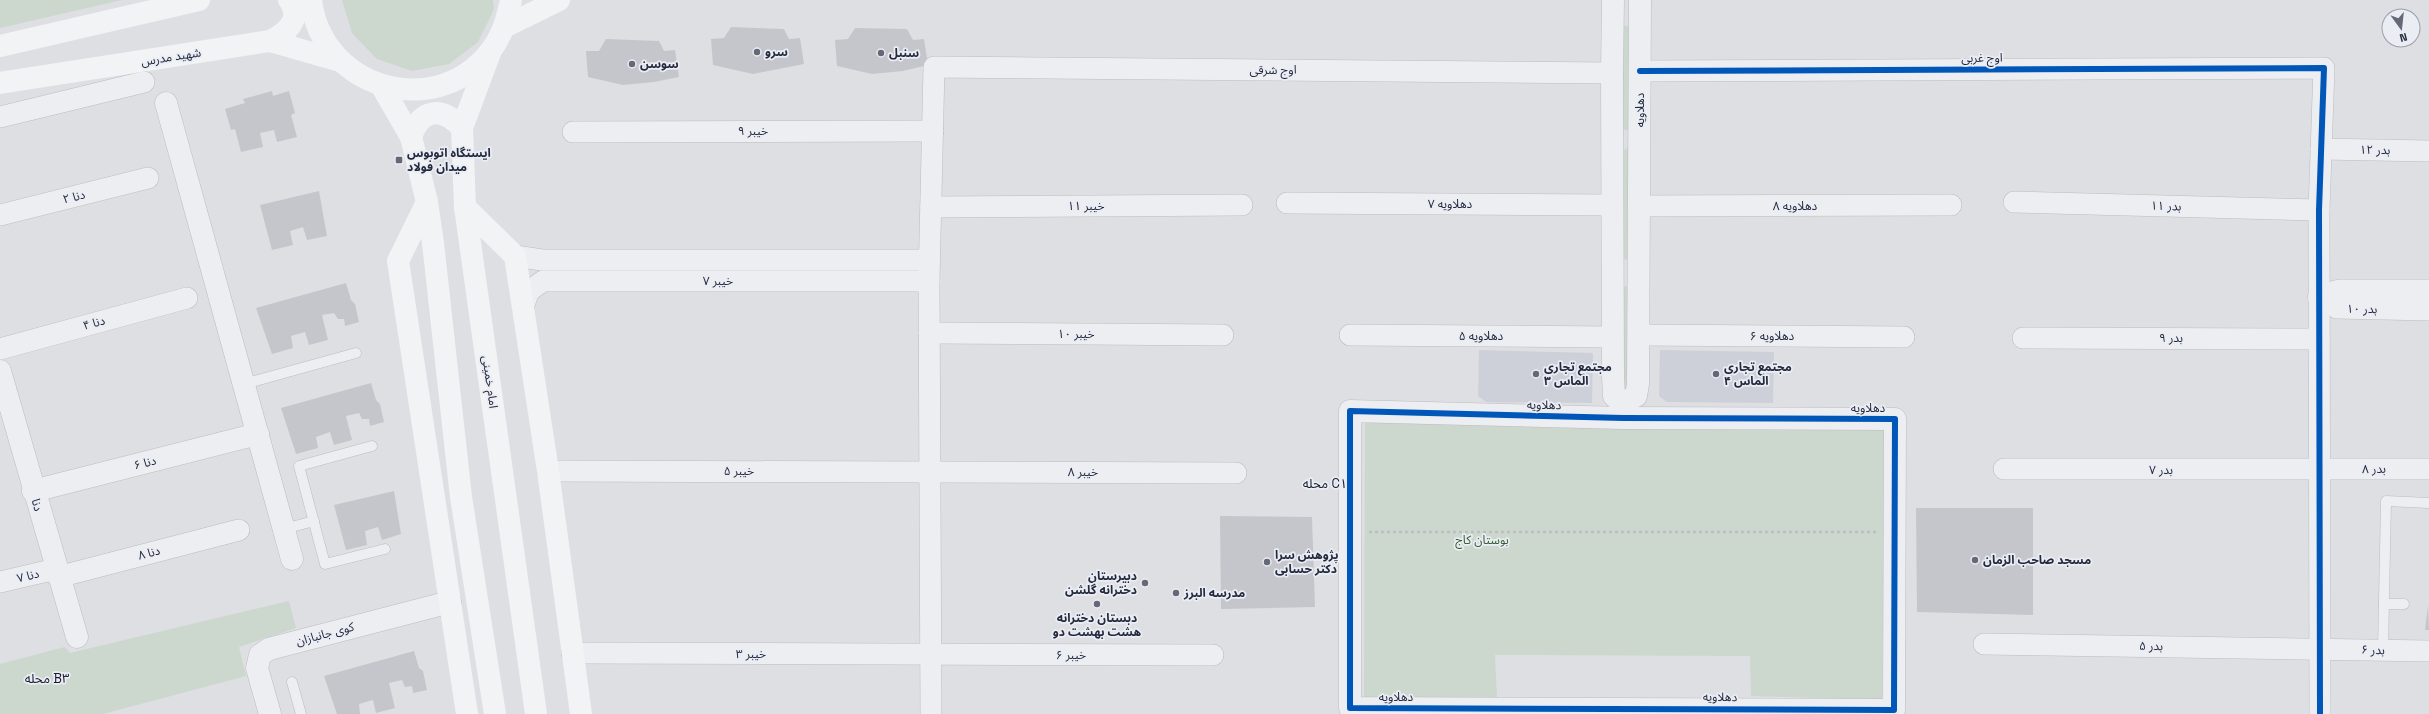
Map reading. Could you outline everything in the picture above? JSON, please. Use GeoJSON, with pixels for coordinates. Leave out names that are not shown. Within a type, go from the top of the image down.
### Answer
{"type":"FeatureCollection","features":[{"type":"Feature","properties":{"kind":"main road"},"geometry":{"type":"LineString","coordinates":[[0,46],[199,0]]}},
{"type":"Feature","properties":{"kind":"main road"},"geometry":{"type":"LineString","coordinates":[[270,42],[284,35],[292,25],[294,15],[289,0]]}},
{"type":"Feature","properties":{"kind":"main road"},"geometry":{"type":"LineString","coordinates":[[311,0],[312,14],[323,40],[340,61],[359,76],[381,85],[404,90],[428,88],[451,81],[472,69],[490,53],[506,26],[511,0]]}},
{"type":"Feature","properties":{"kind":"main road"},"geometry":{"type":"LineString","coordinates":[[506,26],[559,0]]}},
{"type":"Feature","properties":{"kind":"main road","name":"شهید مدرس"},"geometry":{"type":"LineString","coordinates":[[0,83],[270,42],[340,61]]}},
{"type":"Feature","properties":{"kind":"main road","name":"امام خمینی"},"geometry":{"type":"LineString","coordinates":[[490,53],[462,128],[465,207],[536,714]]}},
{"type":"Feature","properties":{"kind":"main road"},"geometry":{"type":"LineString","coordinates":[[381,85],[411,137],[427,202],[433,243],[461,497],[495,714]]}},
{"type":"Feature","properties":{"kind":"main road"},"geometry":{"type":"LineString","coordinates":[[411,137],[415,125],[423,117],[433,113],[442,113],[453,119],[462,128]]}},
{"type":"Feature","properties":{"kind":"main road"},"geometry":{"type":"LineString","coordinates":[[427,202],[398,261],[467,714]]}},
{"type":"Feature","properties":{"kind":"main road"},"geometry":{"type":"LineString","coordinates":[[465,207],[515,256],[548,471],[581,714]]}},
{"type":"Feature","properties":{"kind":"street","name":"دهلاویه"},"geometry":{"type":"LineString","coordinates":[[1622,411],[1636,396],[1638,384],[1640,0]]}},
{"type":"Feature","properties":{"kind":"street"},"geometry":{"type":"LineString","coordinates":[[1622,411],[1614,396],[1612,337],[1612,73],[1614,8],[1640,22]]}},
{"type":"Feature","properties":{"kind":"street","name":"اوج شرقی"},"geometry":{"type":"LineString","coordinates":[[933,131],[934,67],[1612,73]]}},
{"type":"Feature","properties":{"kind":"street","name":"اوج غربی"},"geometry":{"type":"LineString","coordinates":[[1640,71],[2324,68],[2321,149]]}},
{"type":"Feature","properties":{"kind":"street"},"geometry":{"type":"LineString","coordinates":[[0,117],[144,82]]}},
{"type":"Feature","properties":{"kind":"street"},"geometry":{"type":"LineString","coordinates":[[166,103],[292,559]]}},
{"type":"Feature","properties":{"kind":"street"},"geometry":{"type":"LineString","coordinates":[[931,714],[929,260],[933,131]]}},
{"type":"Feature","properties":{"kind":"street","name":"خیبر ۹"},"geometry":{"type":"LineString","coordinates":[[573,132],[933,131]]}},
{"type":"Feature","properties":{"kind":"street"},"geometry":{"type":"LineString","coordinates":[[1612,139],[1640,142]]}},
{"type":"Feature","properties":{"kind":"street"},"geometry":{"type":"LineString","coordinates":[[2320,714],[2318,648],[2319,339],[2325,298],[2319,210],[2321,149]]}},
{"type":"Feature","properties":{"kind":"street","name":"بدر ۱۲"},"geometry":{"type":"LineString","coordinates":[[2321,149],[2429,150]]}},
{"type":"Feature","properties":{"kind":"street","name":"دنا ۲"},"geometry":{"type":"LineString","coordinates":[[0,215],[148,178]]}},
{"type":"Feature","properties":{"kind":"street","name":"بدر ۱۱"},"geometry":{"type":"LineString","coordinates":[[2014,202],[2319,210]]}},
{"type":"Feature","properties":{"kind":"street","name":"دهلاویه ۷"},"geometry":{"type":"LineString","coordinates":[[1287,203],[1612,205]]}},
{"type":"Feature","properties":{"kind":"street","name":"خیبر ۱۱"},"geometry":{"type":"LineString","coordinates":[[931,207],[1242,205]]}},
{"type":"Feature","properties":{"kind":"street","name":"دهلاویه ۸"},"geometry":{"type":"LineString","coordinates":[[1639,206],[1951,205]]}},
{"type":"Feature","properties":{"kind":"street","name":"خیبر ۷"},"geometry":{"type":"LineString","coordinates":[[515,256],[543,270],[719,281],[929,281]]}},
{"type":"Feature","properties":{"kind":"street"},"geometry":{"type":"LineString","coordinates":[[719,260],[719,281]]}},
{"type":"Feature","properties":{"kind":"street","name":"خیبر ۷"},"geometry":{"type":"LineString","coordinates":[[543,270],[719,260],[929,260]]}},
{"type":"Feature","properties":{"kind":"street"},"geometry":{"type":"LineString","coordinates":[[523,307],[529,291],[543,270]]}},
{"type":"Feature","properties":{"kind":"street"},"geometry":{"type":"LineString","coordinates":[[1612,273],[1639,275]]}},
{"type":"Feature","properties":{"kind":"street","name":"بدر ۱۰"},"geometry":{"type":"LineString","coordinates":[[2429,290],[2340,290],[2335,291],[2325,298],[2336,308],[2429,310]]}},
{"type":"Feature","properties":{"kind":"street","name":"دنا ۴"},"geometry":{"type":"LineString","coordinates":[[0,349],[187,298]]}},
{"type":"Feature","properties":{"kind":"street","name":"خیبر ۱۰"},"geometry":{"type":"LineString","coordinates":[[929,333],[1223,335]]}},
{"type":"Feature","properties":{"kind":"street","name":"دهلاویه ۶"},"geometry":{"type":"LineString","coordinates":[[1639,334],[1904,337]]}},
{"type":"Feature","properties":{"kind":"street","name":"دهلاویه ۵"},"geometry":{"type":"LineString","coordinates":[[1350,335],[1612,337]]}},
{"type":"Feature","properties":{"kind":"street","name":"بدر ۹"},"geometry":{"type":"LineString","coordinates":[[2023,338],[2319,339]]}},
{"type":"Feature","properties":{"kind":"street","name":"دنا"},"geometry":{"type":"LineString","coordinates":[[0,371],[7,422],[33,491],[77,637]]}},
{"type":"Feature","properties":{"kind":"street","name":"دهلاویه"},"geometry":{"type":"LineString","coordinates":[[1350,411],[1622,411],[1895,419],[1894,710],[1629,711],[1350,708],[1350,411]]}},
{"type":"Feature","properties":{"kind":"street","name":"دنا ۶"},"geometry":{"type":"LineString","coordinates":[[33,491],[258,434]]}},
{"type":"Feature","properties":{"kind":"street","name":"بدر ۷"},"geometry":{"type":"LineString","coordinates":[[2004,469],[2319,470]]}},
{"type":"Feature","properties":{"kind":"street","name":"بدر ۸"},"geometry":{"type":"LineString","coordinates":[[2319,470],[2429,469]]}},
{"type":"Feature","properties":{"kind":"street","name":"خیبر ۵"},"geometry":{"type":"LineString","coordinates":[[548,471],[930,472]]}},
{"type":"Feature","properties":{"kind":"street","name":"خیبر ۸"},"geometry":{"type":"LineString","coordinates":[[930,472],[1236,473]]}},
{"type":"Feature","properties":{"kind":"street","name":"دنا ۸"},"geometry":{"type":"LineString","coordinates":[[57,573],[239,530]]}},
{"type":"Feature","properties":{"kind":"street","name":"دنا ۷"},"geometry":{"type":"LineString","coordinates":[[0,582],[57,573]]}},
{"type":"Feature","properties":{"kind":"street","name":"کوی جانبازان"},"geometry":{"type":"LineString","coordinates":[[270,714],[258,668],[260,655],[268,649],[450,602]]}},
{"type":"Feature","properties":{"kind":"street","name":"بدر ۵"},"geometry":{"type":"LineString","coordinates":[[1984,644],[2318,648]]}},
{"type":"Feature","properties":{"kind":"street","name":"بدر ۶"},"geometry":{"type":"LineString","coordinates":[[2318,648],[2429,652]]}},
{"type":"Feature","properties":{"kind":"street","name":"خیبر ۳"},"geometry":{"type":"LineString","coordinates":[[572,653],[930,655]]}},
{"type":"Feature","properties":{"kind":"street","name":"خیبر ۶"},"geometry":{"type":"LineString","coordinates":[[930,655],[1213,654]]}},
{"type":"Feature","properties":{"kind":"lane"},"geometry":{"type":"LineString","coordinates":[[244,384],[356,353]]}},
{"type":"Feature","properties":{"kind":"lane"},"geometry":{"type":"LineString","coordinates":[[372,446],[299,466],[325,564],[385,549]]}},
{"type":"Feature","properties":{"kind":"lane"},"geometry":{"type":"LineString","coordinates":[[2383,651],[2386,501],[2429,503]]}},
{"type":"Feature","properties":{"kind":"lane"},"geometry":{"type":"LineString","coordinates":[[284,530],[314,521]]}},
{"type":"Feature","properties":{"kind":"lane"},"geometry":{"type":"LineString","coordinates":[[2384,604],[2404,604]]}},
{"type":"Feature","properties":{"kind":"lane"},"geometry":{"type":"LineString","coordinates":[[292,682],[301,714]]}},
{"type":"Feature","properties":{"kind":"path"},"geometry":{"type":"LineString","coordinates":[[1350,532],[1607,534],[1894,532]]}},
{"type":"Feature","properties":{"kind":"shaded area","name":"مجتمع تجاری الماس ۳"},"geometry":{"type":"Polygon","coordinates":[[[1479,350],[1593,353],[1592,403],[1486,402],[1478,396],[1479,350]]]}},
{"type":"Feature","properties":{"kind":"shaded area","name":"مجتمع تجاری الماس ۴"},"geometry":{"type":"Polygon","coordinates":[[[1660,350],[1774,352],[1773,403],[1667,402],[1659,396],[1660,350]]]}},
{"type":"Feature","properties":{"kind":"green space"},"geometry":{"type":"Polygon","coordinates":[[[0,0],[122,0],[0,28],[0,0]]]}},
{"type":"Feature","properties":{"kind":"green space"},"geometry":{"type":"Polygon","coordinates":[[[342,0],[493,0],[494,9],[478,42],[449,64],[412,71],[377,59],[352,33],[342,0]]]}},
{"type":"Feature","properties":{"kind":"green space"},"geometry":{"type":"Polygon","coordinates":[[[1622,25],[1633,28],[1631,130],[1619,130],[1622,25]]]}},
{"type":"Feature","properties":{"kind":"green space"},"geometry":{"type":"Polygon","coordinates":[[[1630,147],[1633,255],[1625,260],[1621,255],[1624,150],[1630,147]]]}},
{"type":"Feature","properties":{"kind":"green space"},"geometry":{"type":"Polygon","coordinates":[[[1628,285],[1631,393],[1624,399],[1622,288],[1628,285]]]}},
{"type":"Feature","properties":{"kind":"green space","name":"بوستان کاج"},"geometry":{"type":"Polygon","coordinates":[[[1365,421],[1885,427],[1882,700],[1751,696],[1750,656],[1495,655],[1497,698],[1364,698],[1365,421]]]}},
{"type":"Feature","properties":{"kind":"green space"},"geometry":{"type":"Polygon","coordinates":[[[289,601],[296,628],[239,647],[246,676],[103,714],[0,714],[0,664],[65,647],[70,653],[289,601]]]}},
{"type":"Feature","properties":{"kind":"building","name":"سرو"},"geometry":{"type":"Polygon","coordinates":[[[731,27],[784,29],[789,39],[800,38],[804,64],[753,74],[713,65],[711,39],[724,38],[731,27]]]}},
{"type":"Feature","properties":{"kind":"building","name":"سنبل"},"geometry":{"type":"Polygon","coordinates":[[[855,28],[907,29],[913,40],[924,39],[928,65],[903,71],[872,74],[837,66],[835,40],[848,39],[855,28]]]}},
{"type":"Feature","properties":{"kind":"building","name":"سوسن"},"geometry":{"type":"Polygon","coordinates":[[[606,39],[659,41],[664,51],[675,50],[679,77],[654,82],[623,85],[588,77],[586,51],[599,51],[606,39]]]}},
{"type":"Feature","properties":{"kind":"building"},"geometry":{"type":"Polygon","coordinates":[[[272,91],[273,96],[289,91],[295,113],[291,115],[297,137],[277,142],[274,130],[260,133],[263,147],[241,152],[235,129],[231,130],[225,109],[245,103],[243,99],[272,91]]]}},
{"type":"Feature","properties":{"kind":"building"},"geometry":{"type":"Polygon","coordinates":[[[319,191],[327,236],[307,240],[303,227],[290,231],[293,245],[272,250],[260,205],[319,191]]]}},
{"type":"Feature","properties":{"kind":"building"},"geometry":{"type":"Polygon","coordinates":[[[346,283],[351,300],[355,304],[359,322],[345,326],[344,319],[338,319],[334,313],[322,315],[328,340],[309,345],[305,332],[291,336],[293,348],[272,354],[256,308],[346,283]]]}},
{"type":"Feature","properties":{"kind":"building"},"geometry":{"type":"Polygon","coordinates":[[[371,383],[376,400],[380,404],[384,422],[370,426],[369,419],[362,419],[359,413],[346,416],[352,440],[334,445],[330,432],[316,437],[318,448],[296,454],[281,408],[371,383]]]}},
{"type":"Feature","properties":{"kind":"building"},"geometry":{"type":"Polygon","coordinates":[[[394,491],[401,534],[382,540],[378,527],[365,531],[367,545],[346,550],[334,505],[394,491]]]}},
{"type":"Feature","properties":{"kind":"building","name":"مسجد صاحب الزمان"},"geometry":{"type":"Polygon","coordinates":[[[1916,508],[2033,508],[2033,615],[1917,612],[1916,508]]]}},
{"type":"Feature","properties":{"kind":"building","name":"پژوهش سرا دکتر حسابی"},"geometry":{"type":"Polygon","coordinates":[[[1220,516],[1312,517],[1315,607],[1221,609],[1220,516]]]}},
{"type":"Feature","properties":{"kind":"building"},"geometry":{"type":"Polygon","coordinates":[[[2428,605],[2429,630],[2425,630],[2428,605]]]}},
{"type":"Feature","properties":{"kind":"building"},"geometry":{"type":"Polygon","coordinates":[[[414,651],[419,668],[423,671],[427,690],[413,693],[412,686],[405,687],[402,680],[389,683],[395,708],[376,713],[373,700],[359,704],[360,714],[337,714],[324,676],[414,651]]]}},
{"type":"Feature","properties":{"kind":"cycle path"},"geometry":{"type":"LineString","coordinates":[[1640,71],[2324,68],[2319,210],[2320,714]]}},
{"type":"Feature","properties":{"kind":"cycle path"},"geometry":{"type":"LineString","coordinates":[[1350,411],[1623,418],[1895,419],[1894,710],[1350,708],[1350,411]]}},
{"type":"Feature","properties":{"kind":"place","name":"سرو"},"geometry":{"type":"Point","coordinates":[757,52]}},
{"type":"Feature","properties":{"kind":"place","name":"سنبل"},"geometry":{"type":"Point","coordinates":[881,53]}},
{"type":"Feature","properties":{"kind":"place","name":"سوسن"},"geometry":{"type":"Point","coordinates":[632,64]}},
{"type":"Feature","properties":{"kind":"place","name":"ایستگاه اتوبوس میدان فولاد"},"geometry":{"type":"Point","coordinates":[399,160]}},
{"type":"Feature","properties":{"kind":"place","name":"مجتمع تجاری الماس ۳"},"geometry":{"type":"Point","coordinates":[1536,374]}},
{"type":"Feature","properties":{"kind":"place","name":"مجتمع تجاری الماس ۴"},"geometry":{"type":"Point","coordinates":[1716,374]}},
{"type":"Feature","properties":{"kind":"place","name":"مسجد صاحب الزمان"},"geometry":{"type":"Point","coordinates":[1975,560]}},
{"type":"Feature","properties":{"kind":"place","name":"پژوهش سرا دکتر حسابی"},"geometry":{"type":"Point","coordinates":[1267,562]}},
{"type":"Feature","properties":{"kind":"place","name":"دبیرستان دخترانه گلشن"},"geometry":{"type":"Point","coordinates":[1145,583]}},
{"type":"Feature","properties":{"kind":"place","name":"مدرسه البرز"},"geometry":{"type":"Point","coordinates":[1176,593]}},
{"type":"Feature","properties":{"kind":"place","name":"دبستان دخترانه هشت بهشت دو"},"geometry":{"type":"Point","coordinates":[1097,604]}},
{"type":"Feature","properties":{"kind":"district","name":"محله C۱"},"geometry":{"type":"Point","coordinates":[1325,483]}},
{"type":"Feature","properties":{"kind":"district","name":"محله B۳"},"geometry":{"type":"Point","coordinates":[47,678]}}]}
